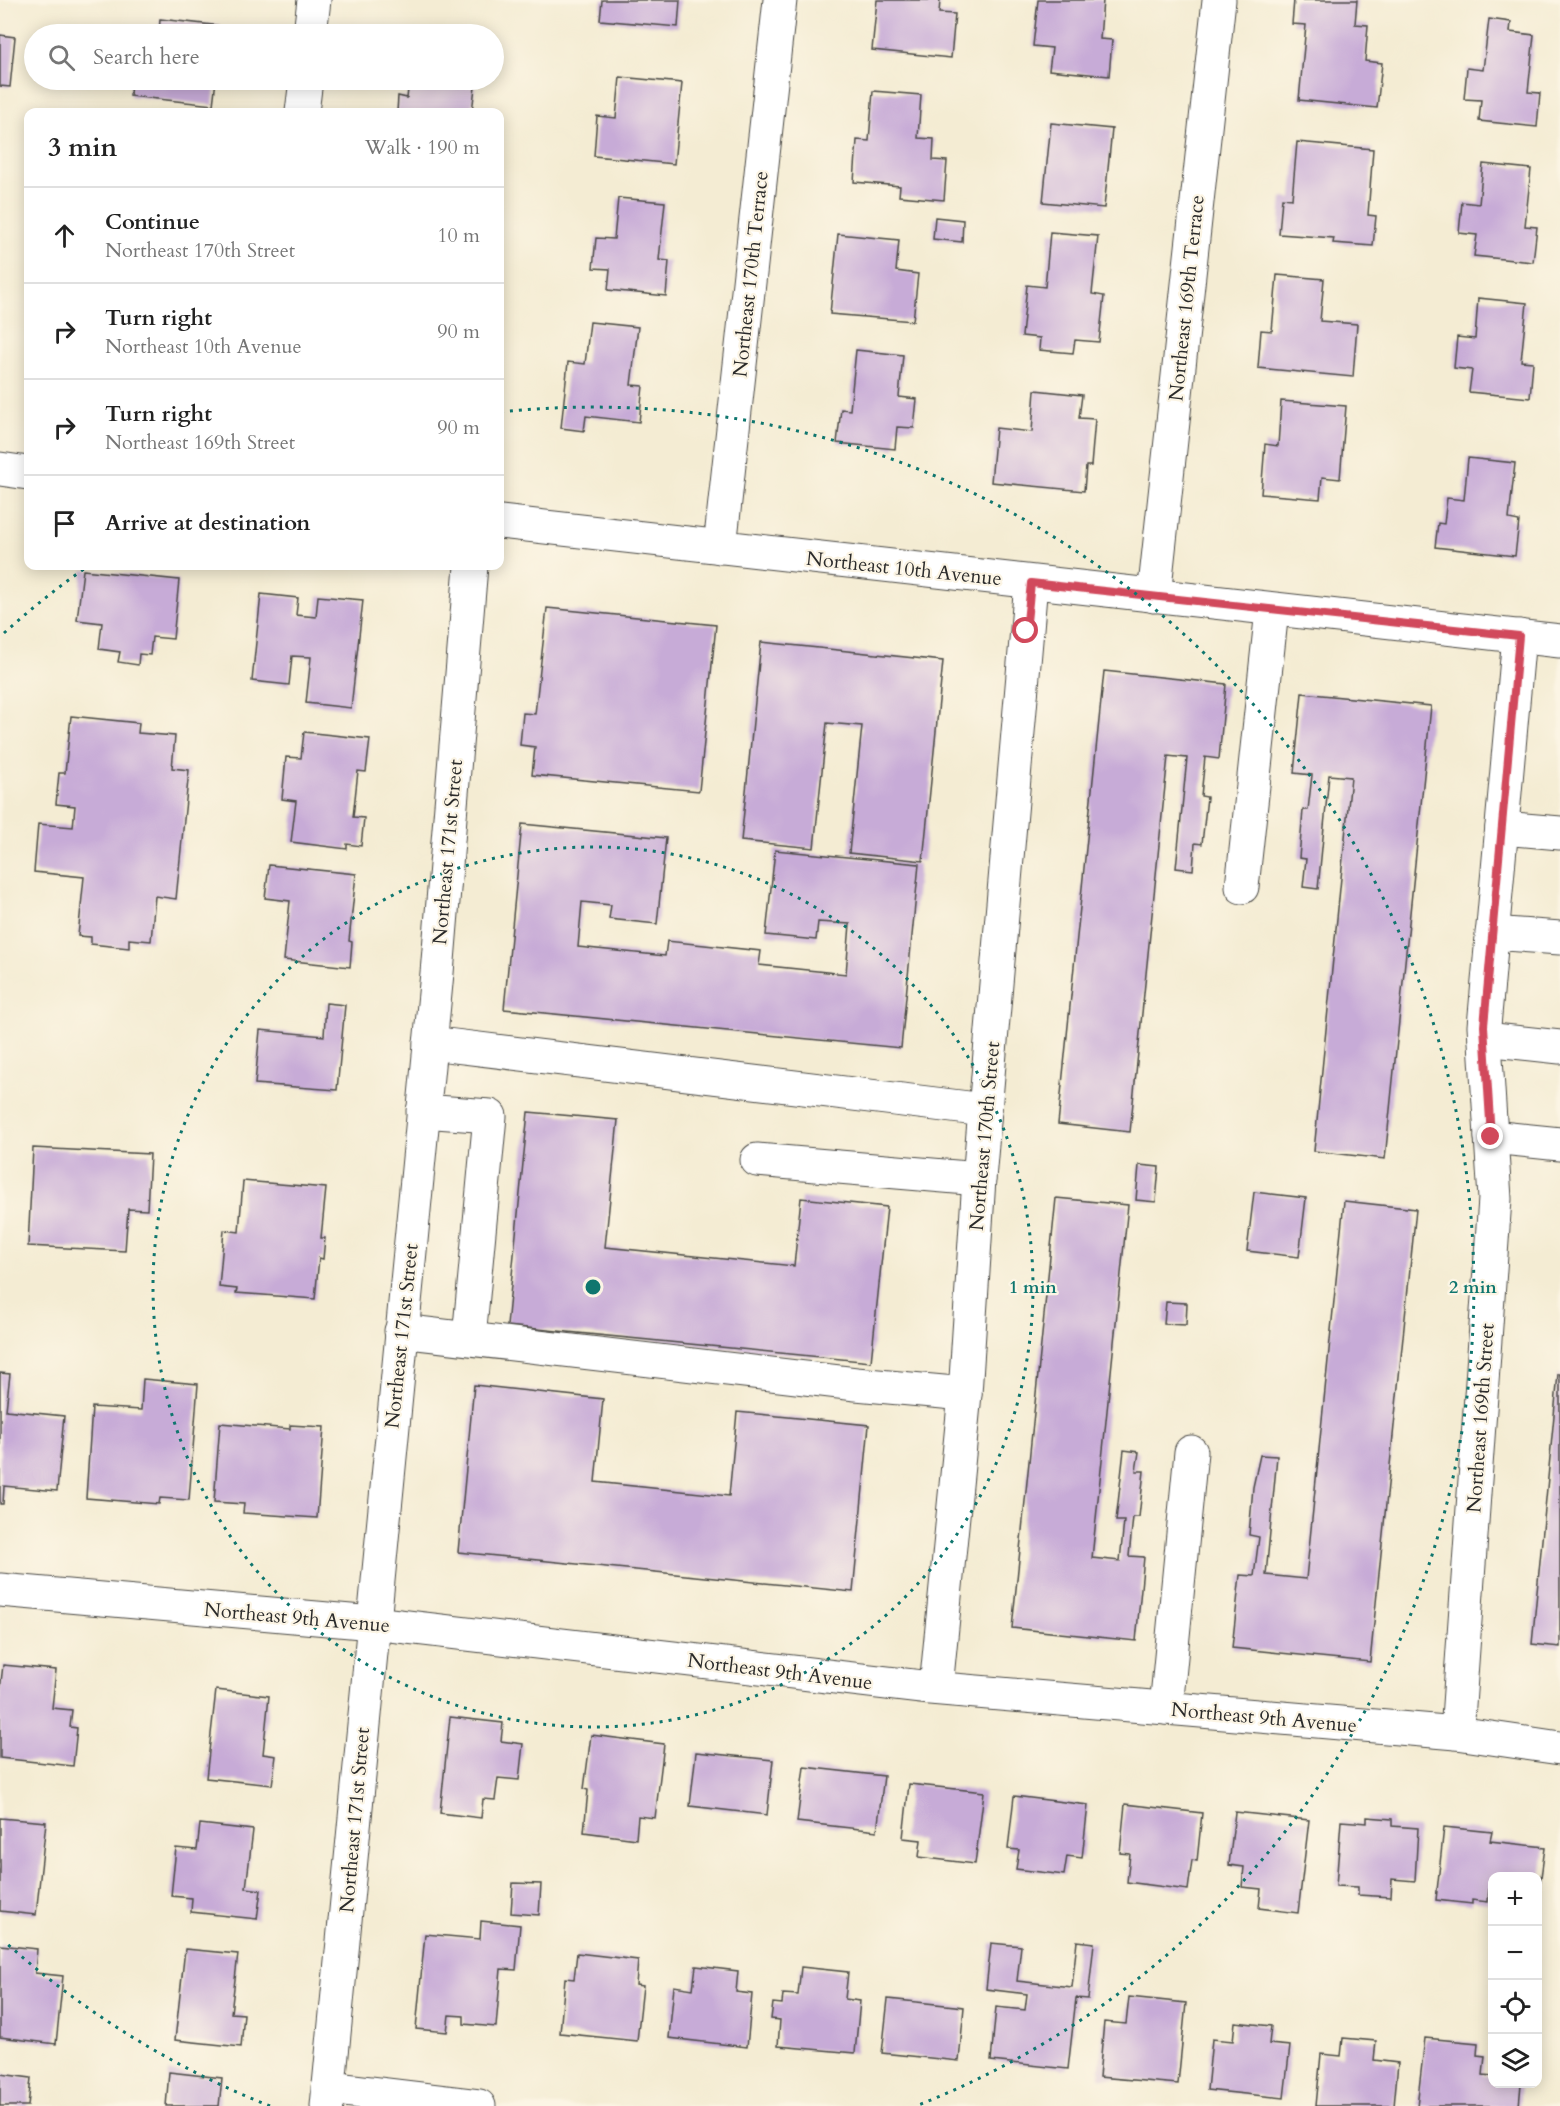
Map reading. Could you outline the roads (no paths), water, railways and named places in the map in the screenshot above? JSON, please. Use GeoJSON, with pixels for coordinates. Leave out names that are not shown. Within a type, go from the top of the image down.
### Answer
{"type":"FeatureCollection","features":[{"type":"Feature","properties":{"kind":"street"},"geometry":{"type":"LineString","coordinates":[[311,24],[314,0]]}},
{"type":"Feature","properties":{"kind":"street","name":"Northeast 170th Terrace"},"geometry":{"type":"LineString","coordinates":[[720,547],[780,0]]}},
{"type":"Feature","properties":{"kind":"street","name":"Northeast 169th Terrace"},"geometry":{"type":"LineString","coordinates":[[1154,596],[1219,0]]}},
{"type":"Feature","properties":{"kind":"street"},"geometry":{"type":"LineString","coordinates":[[302,108],[305,90]]}},
{"type":"Feature","properties":{"kind":"street"},"geometry":{"type":"LineString","coordinates":[[0,469],[24,472]]}},
{"type":"Feature","properties":{"kind":"street","name":"Northeast 10th Avenue"},"geometry":{"type":"LineString","coordinates":[[504,522],[1560,641]]}},
{"type":"Feature","properties":{"kind":"street","name":"Northeast 171st Street"},"geometry":{"type":"LineString","coordinates":[[327,2097],[430,1043],[471,570]]}},
{"type":"Feature","properties":{"kind":"street","name":"Northeast 170th Street"},"geometry":{"type":"LineString","coordinates":[[936,1688],[965,1394],[979,1179],[1031,583]]}},
{"type":"Feature","properties":{"kind":"street"},"geometry":{"type":"LineString","coordinates":[[1242,887],[1272,610]]}},
{"type":"Feature","properties":{"kind":"street","name":"Northeast 169th Street"},"geometry":{"type":"LineString","coordinates":[[1458,1733],[1495,1199],[1484,1026],[1519,636]]}},
{"type":"Feature","properties":{"kind":"street"},"geometry":{"type":"LineString","coordinates":[[1502,828],[1560,833]]}},
{"type":"Feature","properties":{"kind":"street"},"geometry":{"type":"LineString","coordinates":[[1492,933],[1560,938]]}},
{"type":"Feature","properties":{"kind":"street"},"geometry":{"type":"LineString","coordinates":[[1485,1039],[1560,1047]]}},
{"type":"Feature","properties":{"kind":"street"},"geometry":{"type":"LineString","coordinates":[[430,1043],[985,1110]]}},
{"type":"Feature","properties":{"kind":"street"},"geometry":{"type":"LineString","coordinates":[[423,1111],[490,1116],[469,1338]]}},
{"type":"Feature","properties":{"kind":"street"},"geometry":{"type":"LineString","coordinates":[[1491,1137],[1560,1144]]}},
{"type":"Feature","properties":{"kind":"street"},"geometry":{"type":"LineString","coordinates":[[757,1160],[979,1179]]}},
{"type":"Feature","properties":{"kind":"street"},"geometry":{"type":"LineString","coordinates":[[401,1331],[856,1384],[965,1394]]}},
{"type":"Feature","properties":{"kind":"street"},"geometry":{"type":"LineString","coordinates":[[1166,1708],[1191,1452]]}},
{"type":"Feature","properties":{"kind":"street","name":"Northeast 9th Avenue"},"geometry":{"type":"LineString","coordinates":[[0,1590],[373,1623],[936,1688],[1458,1733],[1560,1748]]}},
{"type":"Feature","properties":{"kind":"street"},"geometry":{"type":"LineString","coordinates":[[327,2097],[479,2106]]}}]}
